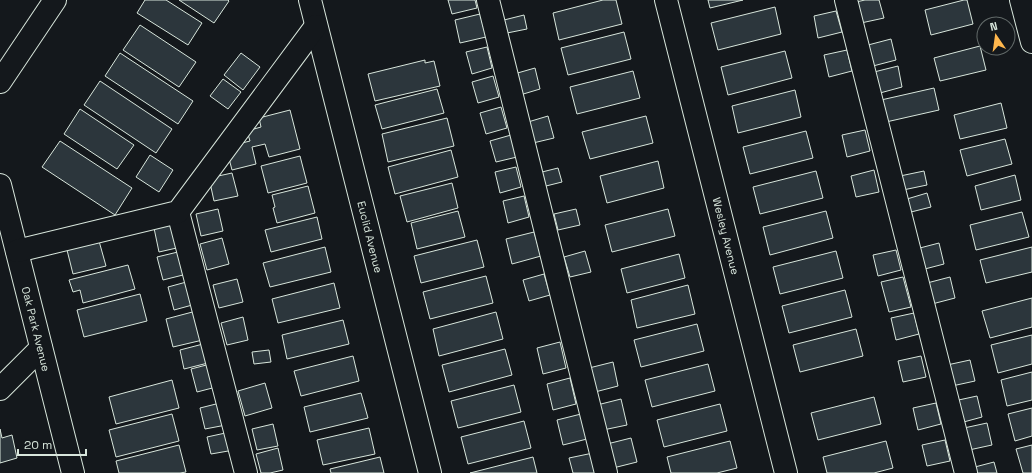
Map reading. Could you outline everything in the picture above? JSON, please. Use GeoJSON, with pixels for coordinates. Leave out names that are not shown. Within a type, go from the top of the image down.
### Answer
{"type":"FeatureCollection","features":[{"type":"Feature","properties":{"kind":"street"},"geometry":{"type":"LineString","coordinates":[[0,82],[55,0]]}},
{"type":"Feature","properties":{"kind":"street","name":"Euclid Avenue"},"geometry":{"type":"LineString","coordinates":[[310,0],[430,473]]}},
{"type":"Feature","properties":{"kind":"street"},"geometry":{"type":"LineString","coordinates":[[488,0],[606,473]]}},
{"type":"Feature","properties":{"kind":"street","name":"Wesley Avenue"},"geometry":{"type":"LineString","coordinates":[[666,0],[786,473]]}},
{"type":"Feature","properties":{"kind":"street"},"geometry":{"type":"LineString","coordinates":[[846,0],[966,473]]}},
{"type":"Feature","properties":{"kind":"street"},"geometry":{"type":"LineString","coordinates":[[1021,0],[1032,42]]}},
{"type":"Feature","properties":{"kind":"street"},"geometry":{"type":"LineString","coordinates":[[17,251],[178,212],[316,26]]}},
{"type":"Feature","properties":{"kind":"street","name":"Oak Park Avenue"},"geometry":{"type":"LineString","coordinates":[[0,185],[73,473]]}},
{"type":"Feature","properties":{"kind":"street"},"geometry":{"type":"LineString","coordinates":[[178,212],[246,473]]}},
{"type":"Feature","properties":{"kind":"street"},"geometry":{"type":"LineString","coordinates":[[0,388],[41,348]]}},
{"type":"Feature","properties":{"kind":"building"},"geometry":{"type":"Polygon","coordinates":[[[145,0],[166,0],[202,23],[188,45],[137,13],[145,0]]]}},
{"type":"Feature","properties":{"kind":"building"},"geometry":{"type":"Polygon","coordinates":[[[179,0],[228,0],[229,1],[214,23],[179,0]]]}},
{"type":"Feature","properties":{"kind":"building"},"geometry":{"type":"Polygon","coordinates":[[[448,0],[475,0],[477,8],[452,14],[448,0]]]}},
{"type":"Feature","properties":{"kind":"building"},"geometry":{"type":"Polygon","coordinates":[[[603,0],[616,0],[622,24],[559,40],[553,13],[603,0]]]}},
{"type":"Feature","properties":{"kind":"building"},"geometry":{"type":"Polygon","coordinates":[[[708,0],[743,0],[710,8],[708,0]]]}},
{"type":"Feature","properties":{"kind":"building"},"geometry":{"type":"Polygon","coordinates":[[[865,0],[879,0],[884,18],[861,23],[856,2],[865,0]]]}},
{"type":"Feature","properties":{"kind":"building"},"geometry":{"type":"Polygon","coordinates":[[[967,0],[973,24],[931,35],[925,10],[967,0]]]}},
{"type":"Feature","properties":{"kind":"building"},"geometry":{"type":"Polygon","coordinates":[[[775,7],[781,34],[718,50],[711,23],[775,7]]]}},
{"type":"Feature","properties":{"kind":"building"},"geometry":{"type":"Polygon","coordinates":[[[836,11],[842,32],[818,38],[814,16],[836,11]]]}},
{"type":"Feature","properties":{"kind":"building"},"geometry":{"type":"Polygon","coordinates":[[[480,14],[486,37],[460,43],[455,20],[480,14]]]}},
{"type":"Feature","properties":{"kind":"building"},"geometry":{"type":"Polygon","coordinates":[[[524,15],[527,29],[507,33],[504,20],[524,15]]]}},
{"type":"Feature","properties":{"kind":"building"},"geometry":{"type":"Polygon","coordinates":[[[140,25],[196,62],[179,87],[123,50],[140,25]]]}},
{"type":"Feature","properties":{"kind":"building"},"geometry":{"type":"Polygon","coordinates":[[[624,32],[631,59],[568,75],[561,48],[624,32]]]}},
{"type":"Feature","properties":{"kind":"building"},"geometry":{"type":"Polygon","coordinates":[[[891,39],[896,60],[873,66],[868,45],[891,39]]]}},
{"type":"Feature","properties":{"kind":"building"},"geometry":{"type":"Polygon","coordinates":[[[487,47],[492,68],[472,74],[466,52],[487,47]]]}},
{"type":"Feature","properties":{"kind":"building"},"geometry":{"type":"Polygon","coordinates":[[[976,47],[976,56],[982,56],[986,70],[940,81],[934,58],[976,47]]]}},
{"type":"Feature","properties":{"kind":"building"},"geometry":{"type":"Polygon","coordinates":[[[847,50],[852,71],[829,77],[824,55],[847,50]]]}},
{"type":"Feature","properties":{"kind":"building"},"geometry":{"type":"Polygon","coordinates":[[[785,51],[792,78],[728,95],[721,67],[785,51]]]}},
{"type":"Feature","properties":{"kind":"building"},"geometry":{"type":"Polygon","coordinates":[[[120,53],[193,101],[178,124],[105,76],[120,53]]]}},
{"type":"Feature","properties":{"kind":"building"},"geometry":{"type":"Polygon","coordinates":[[[241,53],[260,67],[243,90],[224,75],[241,53]]]}},
{"type":"Feature","properties":{"kind":"building"},"geometry":{"type":"Polygon","coordinates":[[[425,60],[425,63],[434,61],[440,86],[375,101],[368,74],[425,60]]]}},
{"type":"Feature","properties":{"kind":"building"},"geometry":{"type":"Polygon","coordinates":[[[898,66],[902,87],[880,93],[874,72],[898,66]]]}},
{"type":"Feature","properties":{"kind":"building"},"geometry":{"type":"Polygon","coordinates":[[[535,68],[540,89],[520,95],[514,74],[535,68]]]}},
{"type":"Feature","properties":{"kind":"building"},"geometry":{"type":"Polygon","coordinates":[[[633,71],[640,98],[577,114],[570,87],[633,71]]]}},
{"type":"Feature","properties":{"kind":"building"},"geometry":{"type":"Polygon","coordinates":[[[493,76],[499,97],[478,103],[472,82],[493,76]]]}},
{"type":"Feature","properties":{"kind":"building"},"geometry":{"type":"Polygon","coordinates":[[[223,79],[241,92],[228,109],[210,96],[223,79]]]}},
{"type":"Feature","properties":{"kind":"building"},"geometry":{"type":"Polygon","coordinates":[[[100,81],[172,129],[156,153],[84,105],[100,81]]]}},
{"type":"Feature","properties":{"kind":"building"},"geometry":{"type":"Polygon","coordinates":[[[934,88],[939,110],[886,122],[881,100],[934,88]]]}},
{"type":"Feature","properties":{"kind":"building"},"geometry":{"type":"Polygon","coordinates":[[[437,89],[444,113],[382,129],[375,105],[437,89]]]}},
{"type":"Feature","properties":{"kind":"building"},"geometry":{"type":"Polygon","coordinates":[[[795,90],[801,117],[738,133],[732,106],[795,90]]]}},
{"type":"Feature","properties":{"kind":"building"},"geometry":{"type":"Polygon","coordinates":[[[1001,103],[1007,128],[960,139],[954,115],[1001,103]]]}},
{"type":"Feature","properties":{"kind":"building"},"geometry":{"type":"Polygon","coordinates":[[[501,107],[507,128],[486,134],[480,113],[501,107]]]}},
{"type":"Feature","properties":{"kind":"building"},"geometry":{"type":"Polygon","coordinates":[[[80,109],[134,145],[117,169],[64,134],[80,109]]]}},
{"type":"Feature","properties":{"kind":"building"},"geometry":{"type":"Polygon","coordinates":[[[290,110],[300,149],[269,157],[265,144],[252,147],[256,164],[232,170],[226,147],[250,141],[247,131],[261,127],[259,118],[290,110]]]}},
{"type":"Feature","properties":{"kind":"building"},"geometry":{"type":"Polygon","coordinates":[[[548,116],[554,138],[533,143],[528,122],[548,116]]]}},
{"type":"Feature","properties":{"kind":"building"},"geometry":{"type":"Polygon","coordinates":[[[646,116],[653,143],[590,159],[582,132],[646,116]]]}},
{"type":"Feature","properties":{"kind":"building"},"geometry":{"type":"Polygon","coordinates":[[[447,118],[454,146],[388,162],[382,134],[447,118]]]}},
{"type":"Feature","properties":{"kind":"building"},"geometry":{"type":"Polygon","coordinates":[[[865,130],[870,151],[847,157],[842,135],[865,130]]]}},
{"type":"Feature","properties":{"kind":"building"},"geometry":{"type":"Polygon","coordinates":[[[806,131],[813,158],[750,174],[743,147],[806,131]]]}},
{"type":"Feature","properties":{"kind":"building"},"geometry":{"type":"Polygon","coordinates":[[[511,135],[517,157],[496,162],[490,141],[511,135]]]}},
{"type":"Feature","properties":{"kind":"building"},"geometry":{"type":"Polygon","coordinates":[[[1005,139],[1012,164],[967,176],[960,150],[1005,139]]]}},
{"type":"Feature","properties":{"kind":"building"},"geometry":{"type":"Polygon","coordinates":[[[60,141],[132,188],[115,215],[42,167],[60,141]]]}},
{"type":"Feature","properties":{"kind":"building"},"geometry":{"type":"Polygon","coordinates":[[[451,150],[458,177],[395,194],[388,167],[451,150]]]}},
{"type":"Feature","properties":{"kind":"building"},"geometry":{"type":"Polygon","coordinates":[[[150,155],[173,170],[159,192],[136,177],[150,155]]]}},
{"type":"Feature","properties":{"kind":"building"},"geometry":{"type":"Polygon","coordinates":[[[300,156],[307,183],[268,193],[261,166],[300,156]]]}},
{"type":"Feature","properties":{"kind":"building"},"geometry":{"type":"Polygon","coordinates":[[[658,161],[664,188],[607,203],[600,176],[658,161]]]}},
{"type":"Feature","properties":{"kind":"building"},"geometry":{"type":"Polygon","coordinates":[[[516,167],[521,187],[500,193],[495,172],[516,167]]]}},
{"type":"Feature","properties":{"kind":"building"},"geometry":{"type":"Polygon","coordinates":[[[558,168],[562,182],[542,187],[538,173],[558,168]]]}},
{"type":"Feature","properties":{"kind":"building"},"geometry":{"type":"Polygon","coordinates":[[[874,170],[879,192],[856,197],[851,176],[874,170]]]}},
{"type":"Feature","properties":{"kind":"building"},"geometry":{"type":"Polygon","coordinates":[[[816,171],[823,198],[760,214],[753,187],[816,171]]]}},
{"type":"Feature","properties":{"kind":"building"},"geometry":{"type":"Polygon","coordinates":[[[924,171],[927,185],[903,190],[900,176],[924,171]]]}},
{"type":"Feature","properties":{"kind":"building"},"geometry":{"type":"Polygon","coordinates":[[[232,173],[238,196],[214,201],[209,178],[232,173]]]}},
{"type":"Feature","properties":{"kind":"building"},"geometry":{"type":"Polygon","coordinates":[[[1015,175],[1021,200],[981,210],[975,186],[1015,175]]]}},
{"type":"Feature","properties":{"kind":"building"},"geometry":{"type":"Polygon","coordinates":[[[452,183],[458,208],[407,222],[400,196],[452,183]]]}},
{"type":"Feature","properties":{"kind":"building"},"geometry":{"type":"Polygon","coordinates":[[[308,186],[315,213],[277,223],[273,208],[275,207],[272,195],[308,186]]]}},
{"type":"Feature","properties":{"kind":"building"},"geometry":{"type":"Polygon","coordinates":[[[927,193],[931,207],[911,212],[907,199],[927,193]]]}},
{"type":"Feature","properties":{"kind":"building"},"geometry":{"type":"Polygon","coordinates":[[[524,196],[529,217],[508,223],[503,201],[524,196]]]}},
{"type":"Feature","properties":{"kind":"building"},"geometry":{"type":"Polygon","coordinates":[[[218,209],[223,231],[201,236],[196,214],[218,209]]]}},
{"type":"Feature","properties":{"kind":"building"},"geometry":{"type":"Polygon","coordinates":[[[576,209],[580,225],[558,230],[554,214],[576,209]]]}},
{"type":"Feature","properties":{"kind":"building"},"geometry":{"type":"Polygon","coordinates":[[[668,209],[675,236],[612,252],[605,225],[668,209]]]}},
{"type":"Feature","properties":{"kind":"building"},"geometry":{"type":"Polygon","coordinates":[[[458,211],[465,237],[417,249],[411,223],[458,211]]]}},
{"type":"Feature","properties":{"kind":"building"},"geometry":{"type":"Polygon","coordinates":[[[826,211],[833,238],[770,255],[763,227],[826,211]]]}},
{"type":"Feature","properties":{"kind":"building"},"geometry":{"type":"Polygon","coordinates":[[[1022,212],[1029,237],[976,250],[970,225],[1022,212]]]}},
{"type":"Feature","properties":{"kind":"building"},"geometry":{"type":"Polygon","coordinates":[[[317,217],[322,239],[271,252],[265,230],[317,217]]]}},
{"type":"Feature","properties":{"kind":"building"},"geometry":{"type":"Polygon","coordinates":[[[176,223],[181,247],[159,252],[154,228],[176,223]]]}},
{"type":"Feature","properties":{"kind":"building"},"geometry":{"type":"Polygon","coordinates":[[[534,232],[541,256],[512,264],[506,239],[534,232]]]}},
{"type":"Feature","properties":{"kind":"building"},"geometry":{"type":"Polygon","coordinates":[[[222,238],[229,264],[207,270],[200,244],[222,238]]]}},
{"type":"Feature","properties":{"kind":"building"},"geometry":{"type":"Polygon","coordinates":[[[477,240],[484,267],[421,283],[414,256],[477,240]]]}},
{"type":"Feature","properties":{"kind":"building"},"geometry":{"type":"Polygon","coordinates":[[[99,241],[106,266],[73,274],[67,250],[99,241]]]}},
{"type":"Feature","properties":{"kind":"building"},"geometry":{"type":"Polygon","coordinates":[[[939,243],[944,264],[921,270],[916,249],[939,243]]]}},
{"type":"Feature","properties":{"kind":"building"},"geometry":{"type":"Polygon","coordinates":[[[325,247],[331,272],[270,287],[263,263],[325,247]]]}},
{"type":"Feature","properties":{"kind":"building"},"geometry":{"type":"Polygon","coordinates":[[[1032,247],[1032,272],[986,283],[980,260],[1032,247]]]}},
{"type":"Feature","properties":{"kind":"building"},"geometry":{"type":"Polygon","coordinates":[[[896,250],[901,270],[878,276],[873,255],[896,250]]]}},
{"type":"Feature","properties":{"kind":"building"},"geometry":{"type":"Polygon","coordinates":[[[182,251],[187,274],[163,280],[157,257],[182,251]]]}},
{"type":"Feature","properties":{"kind":"building"},"geometry":{"type":"Polygon","coordinates":[[[585,251],[591,272],[570,277],[564,257],[585,251]]]}},
{"type":"Feature","properties":{"kind":"building"},"geometry":{"type":"Polygon","coordinates":[[[836,251],[843,278],[780,294],[773,267],[836,251]]]}},
{"type":"Feature","properties":{"kind":"building"},"geometry":{"type":"Polygon","coordinates":[[[679,254],[685,278],[627,293],[621,269],[679,254]]]}},
{"type":"Feature","properties":{"kind":"building"},"geometry":{"type":"Polygon","coordinates":[[[128,265],[135,289],[83,303],[80,290],[73,292],[69,280],[128,265]]]}},
{"type":"Feature","properties":{"kind":"building"},"geometry":{"type":"Polygon","coordinates":[[[544,274],[550,295],[529,301],[523,280],[544,274]]]}},
{"type":"Feature","properties":{"kind":"building"},"geometry":{"type":"Polygon","coordinates":[[[486,276],[493,303],[430,319],[423,292],[486,276]]]}},
{"type":"Feature","properties":{"kind":"building"},"geometry":{"type":"Polygon","coordinates":[[[903,277],[911,307],[889,312],[881,282],[903,277]]]}},
{"type":"Feature","properties":{"kind":"building"},"geometry":{"type":"Polygon","coordinates":[[[950,277],[955,298],[932,304],[927,283],[950,277]]]}},
{"type":"Feature","properties":{"kind":"building"},"geometry":{"type":"Polygon","coordinates":[[[237,279],[243,302],[219,308],[213,285],[237,279]]]}},
{"type":"Feature","properties":{"kind":"building"},"geometry":{"type":"Polygon","coordinates":[[[190,281],[196,304],[174,310],[168,287],[190,281]]]}},
{"type":"Feature","properties":{"kind":"building"},"geometry":{"type":"Polygon","coordinates":[[[334,283],[340,308],[278,323],[272,299],[334,283]]]}},
{"type":"Feature","properties":{"kind":"building"},"geometry":{"type":"Polygon","coordinates":[[[688,285],[695,314],[637,328],[631,300],[688,285]]]}},
{"type":"Feature","properties":{"kind":"building"},"geometry":{"type":"Polygon","coordinates":[[[845,290],[852,317],[789,333],[782,306],[845,290]]]}},
{"type":"Feature","properties":{"kind":"building"},"geometry":{"type":"Polygon","coordinates":[[[140,294],[147,321],[84,337],[77,310],[140,294]]]}},
{"type":"Feature","properties":{"kind":"building"},"geometry":{"type":"Polygon","coordinates":[[[1032,298],[1032,327],[990,338],[982,311],[1032,298]]]}},
{"type":"Feature","properties":{"kind":"building"},"geometry":{"type":"Polygon","coordinates":[[[200,310],[207,339],[173,347],[166,319],[200,310]]]}},
{"type":"Feature","properties":{"kind":"building"},"geometry":{"type":"Polygon","coordinates":[[[496,312],[503,339],[439,356],[433,329],[496,312]]]}},
{"type":"Feature","properties":{"kind":"building"},"geometry":{"type":"Polygon","coordinates":[[[914,313],[919,334],[896,340],[891,318],[914,313]]]}},
{"type":"Feature","properties":{"kind":"building"},"geometry":{"type":"Polygon","coordinates":[[[243,317],[248,340],[227,345],[221,323],[243,317]]]}},
{"type":"Feature","properties":{"kind":"building"},"geometry":{"type":"Polygon","coordinates":[[[343,320],[349,344],[287,359],[282,335],[343,320]]]}},
{"type":"Feature","properties":{"kind":"building"},"geometry":{"type":"Polygon","coordinates":[[[697,324],[704,351],[641,367],[634,340],[697,324]]]}},
{"type":"Feature","properties":{"kind":"building"},"geometry":{"type":"Polygon","coordinates":[[[856,329],[863,356],[800,372],[793,345],[856,329]]]}},
{"type":"Feature","properties":{"kind":"building"},"geometry":{"type":"Polygon","coordinates":[[[1032,335],[1032,364],[998,373],[991,345],[1032,335]]]}},
{"type":"Feature","properties":{"kind":"building"},"geometry":{"type":"Polygon","coordinates":[[[560,342],[566,368],[543,374],[537,348],[560,342]]]}},
{"type":"Feature","properties":{"kind":"building"},"geometry":{"type":"Polygon","coordinates":[[[203,344],[208,363],[184,369],[180,350],[203,344]]]}},
{"type":"Feature","properties":{"kind":"building"},"geometry":{"type":"Polygon","coordinates":[[[505,349],[512,375],[449,392],[442,365],[505,349]]]}},
{"type":"Feature","properties":{"kind":"building"},"geometry":{"type":"Polygon","coordinates":[[[269,350],[271,362],[254,364],[252,352],[269,350]]]}},
{"type":"Feature","properties":{"kind":"building"},"geometry":{"type":"Polygon","coordinates":[[[353,356],[359,381],[301,396],[294,371],[353,356]]]}},
{"type":"Feature","properties":{"kind":"building"},"geometry":{"type":"Polygon","coordinates":[[[921,356],[926,377],[903,382],[898,361],[921,356]]]}},
{"type":"Feature","properties":{"kind":"building"},"geometry":{"type":"Polygon","coordinates":[[[970,360],[975,381],[952,386],[947,365],[970,360]]]}},
{"type":"Feature","properties":{"kind":"building"},"geometry":{"type":"Polygon","coordinates":[[[613,362],[618,386],[595,392],[589,368],[613,362]]]}},
{"type":"Feature","properties":{"kind":"building"},"geometry":{"type":"Polygon","coordinates":[[[214,363],[220,386],[197,392],[191,369],[214,363]]]}},
{"type":"Feature","properties":{"kind":"building"},"geometry":{"type":"Polygon","coordinates":[[[708,364],[715,391],[652,407],[645,380],[708,364]]]}},
{"type":"Feature","properties":{"kind":"building"},"geometry":{"type":"Polygon","coordinates":[[[1032,372],[1032,400],[1007,406],[1001,380],[1032,372]]]}},
{"type":"Feature","properties":{"kind":"building"},"geometry":{"type":"Polygon","coordinates":[[[570,378],[576,404],[553,410],[547,384],[570,378]]]}},
{"type":"Feature","properties":{"kind":"building"},"geometry":{"type":"Polygon","coordinates":[[[172,380],[179,408],[116,424],[109,397],[172,380]]]}},
{"type":"Feature","properties":{"kind":"building"},"geometry":{"type":"Polygon","coordinates":[[[265,383],[272,408],[245,416],[238,391],[265,383]]]}},
{"type":"Feature","properties":{"kind":"building"},"geometry":{"type":"Polygon","coordinates":[[[514,385],[521,412],[458,428],[451,401],[514,385]]]}},
{"type":"Feature","properties":{"kind":"building"},"geometry":{"type":"Polygon","coordinates":[[[361,393],[368,418],[310,432],[304,407],[361,393]]]}},
{"type":"Feature","properties":{"kind":"building"},"geometry":{"type":"Polygon","coordinates":[[[977,396],[982,417],[960,423],[954,401],[977,396]]]}},
{"type":"Feature","properties":{"kind":"building"},"geometry":{"type":"Polygon","coordinates":[[[874,397],[881,424],[818,440],[811,413],[874,397]]]}},
{"type":"Feature","properties":{"kind":"building"},"geometry":{"type":"Polygon","coordinates":[[[621,399],[627,425],[603,430],[597,405],[621,399]]]}},
{"type":"Feature","properties":{"kind":"building"},"geometry":{"type":"Polygon","coordinates":[[[220,403],[226,425],[205,429],[200,408],[220,403]]]}},
{"type":"Feature","properties":{"kind":"building"},"geometry":{"type":"Polygon","coordinates":[[[936,403],[941,424],[918,430],[913,408],[936,403]]]}},
{"type":"Feature","properties":{"kind":"building"},"geometry":{"type":"Polygon","coordinates":[[[720,404],[727,431],[664,447],[657,420],[720,404]]]}},
{"type":"Feature","properties":{"kind":"building"},"geometry":{"type":"Polygon","coordinates":[[[1032,408],[1032,436],[1015,441],[1008,414],[1032,408]]]}},
{"type":"Feature","properties":{"kind":"building"},"geometry":{"type":"Polygon","coordinates":[[[172,414],[179,441],[116,457],[109,430],[172,414]]]}},
{"type":"Feature","properties":{"kind":"building"},"geometry":{"type":"Polygon","coordinates":[[[581,414],[587,439],[563,445],[557,420],[581,414]]]}},
{"type":"Feature","properties":{"kind":"building"},"geometry":{"type":"Polygon","coordinates":[[[524,421],[531,448],[468,464],[461,437],[524,421]]]}},
{"type":"Feature","properties":{"kind":"building"},"geometry":{"type":"Polygon","coordinates":[[[987,423],[992,445],[969,450],[964,428],[987,423]]]}},
{"type":"Feature","properties":{"kind":"building"},"geometry":{"type":"Polygon","coordinates":[[[273,424],[278,446],[257,450],[252,429],[273,424]]]}},
{"type":"Feature","properties":{"kind":"building"},"geometry":{"type":"Polygon","coordinates":[[[369,428],[375,454],[323,465],[317,440],[369,428]]]}},
{"type":"Feature","properties":{"kind":"building"},"geometry":{"type":"Polygon","coordinates":[[[0,429],[2,438],[12,435],[17,458],[0,463],[0,429]]]}},
{"type":"Feature","properties":{"kind":"building"},"geometry":{"type":"Polygon","coordinates":[[[230,432],[234,450],[211,454],[207,437],[230,432]]]}},
{"type":"Feature","properties":{"kind":"building"},"geometry":{"type":"Polygon","coordinates":[[[631,438],[637,462],[613,468],[607,444],[631,438]]]}},
{"type":"Feature","properties":{"kind":"building"},"geometry":{"type":"Polygon","coordinates":[[[945,440],[950,461],[927,466],[922,445],[945,440]]]}},
{"type":"Feature","properties":{"kind":"building"},"geometry":{"type":"Polygon","coordinates":[[[730,441],[737,468],[717,473],[671,473],[667,457],[730,441]]]}},
{"type":"Feature","properties":{"kind":"building"},"geometry":{"type":"Polygon","coordinates":[[[886,441],[893,468],[874,473],[827,473],[823,457],[886,441]]]}},
{"type":"Feature","properties":{"kind":"building"},"geometry":{"type":"Polygon","coordinates":[[[179,445],[186,472],[119,473],[116,461],[179,445]]]}},
{"type":"Feature","properties":{"kind":"building"},"geometry":{"type":"Polygon","coordinates":[[[1032,445],[1032,473],[1023,473],[1016,449],[1032,445]]]}},
{"type":"Feature","properties":{"kind":"building"},"geometry":{"type":"Polygon","coordinates":[[[278,448],[283,470],[270,473],[261,473],[256,454],[278,448]]]}},
{"type":"Feature","properties":{"kind":"building"},"geometry":{"type":"Polygon","coordinates":[[[593,453],[598,473],[573,473],[569,458],[593,453]]]}},
{"type":"Feature","properties":{"kind":"building"},"geometry":{"type":"Polygon","coordinates":[[[380,457],[384,473],[331,473],[330,469],[380,457]]]}},
{"type":"Feature","properties":{"kind":"building"},"geometry":{"type":"Polygon","coordinates":[[[533,457],[537,473],[470,473],[533,457]]]}},
{"type":"Feature","properties":{"kind":"building"},"geometry":{"type":"Polygon","coordinates":[[[994,462],[997,473],[973,473],[971,468],[994,462]]]}}]}
